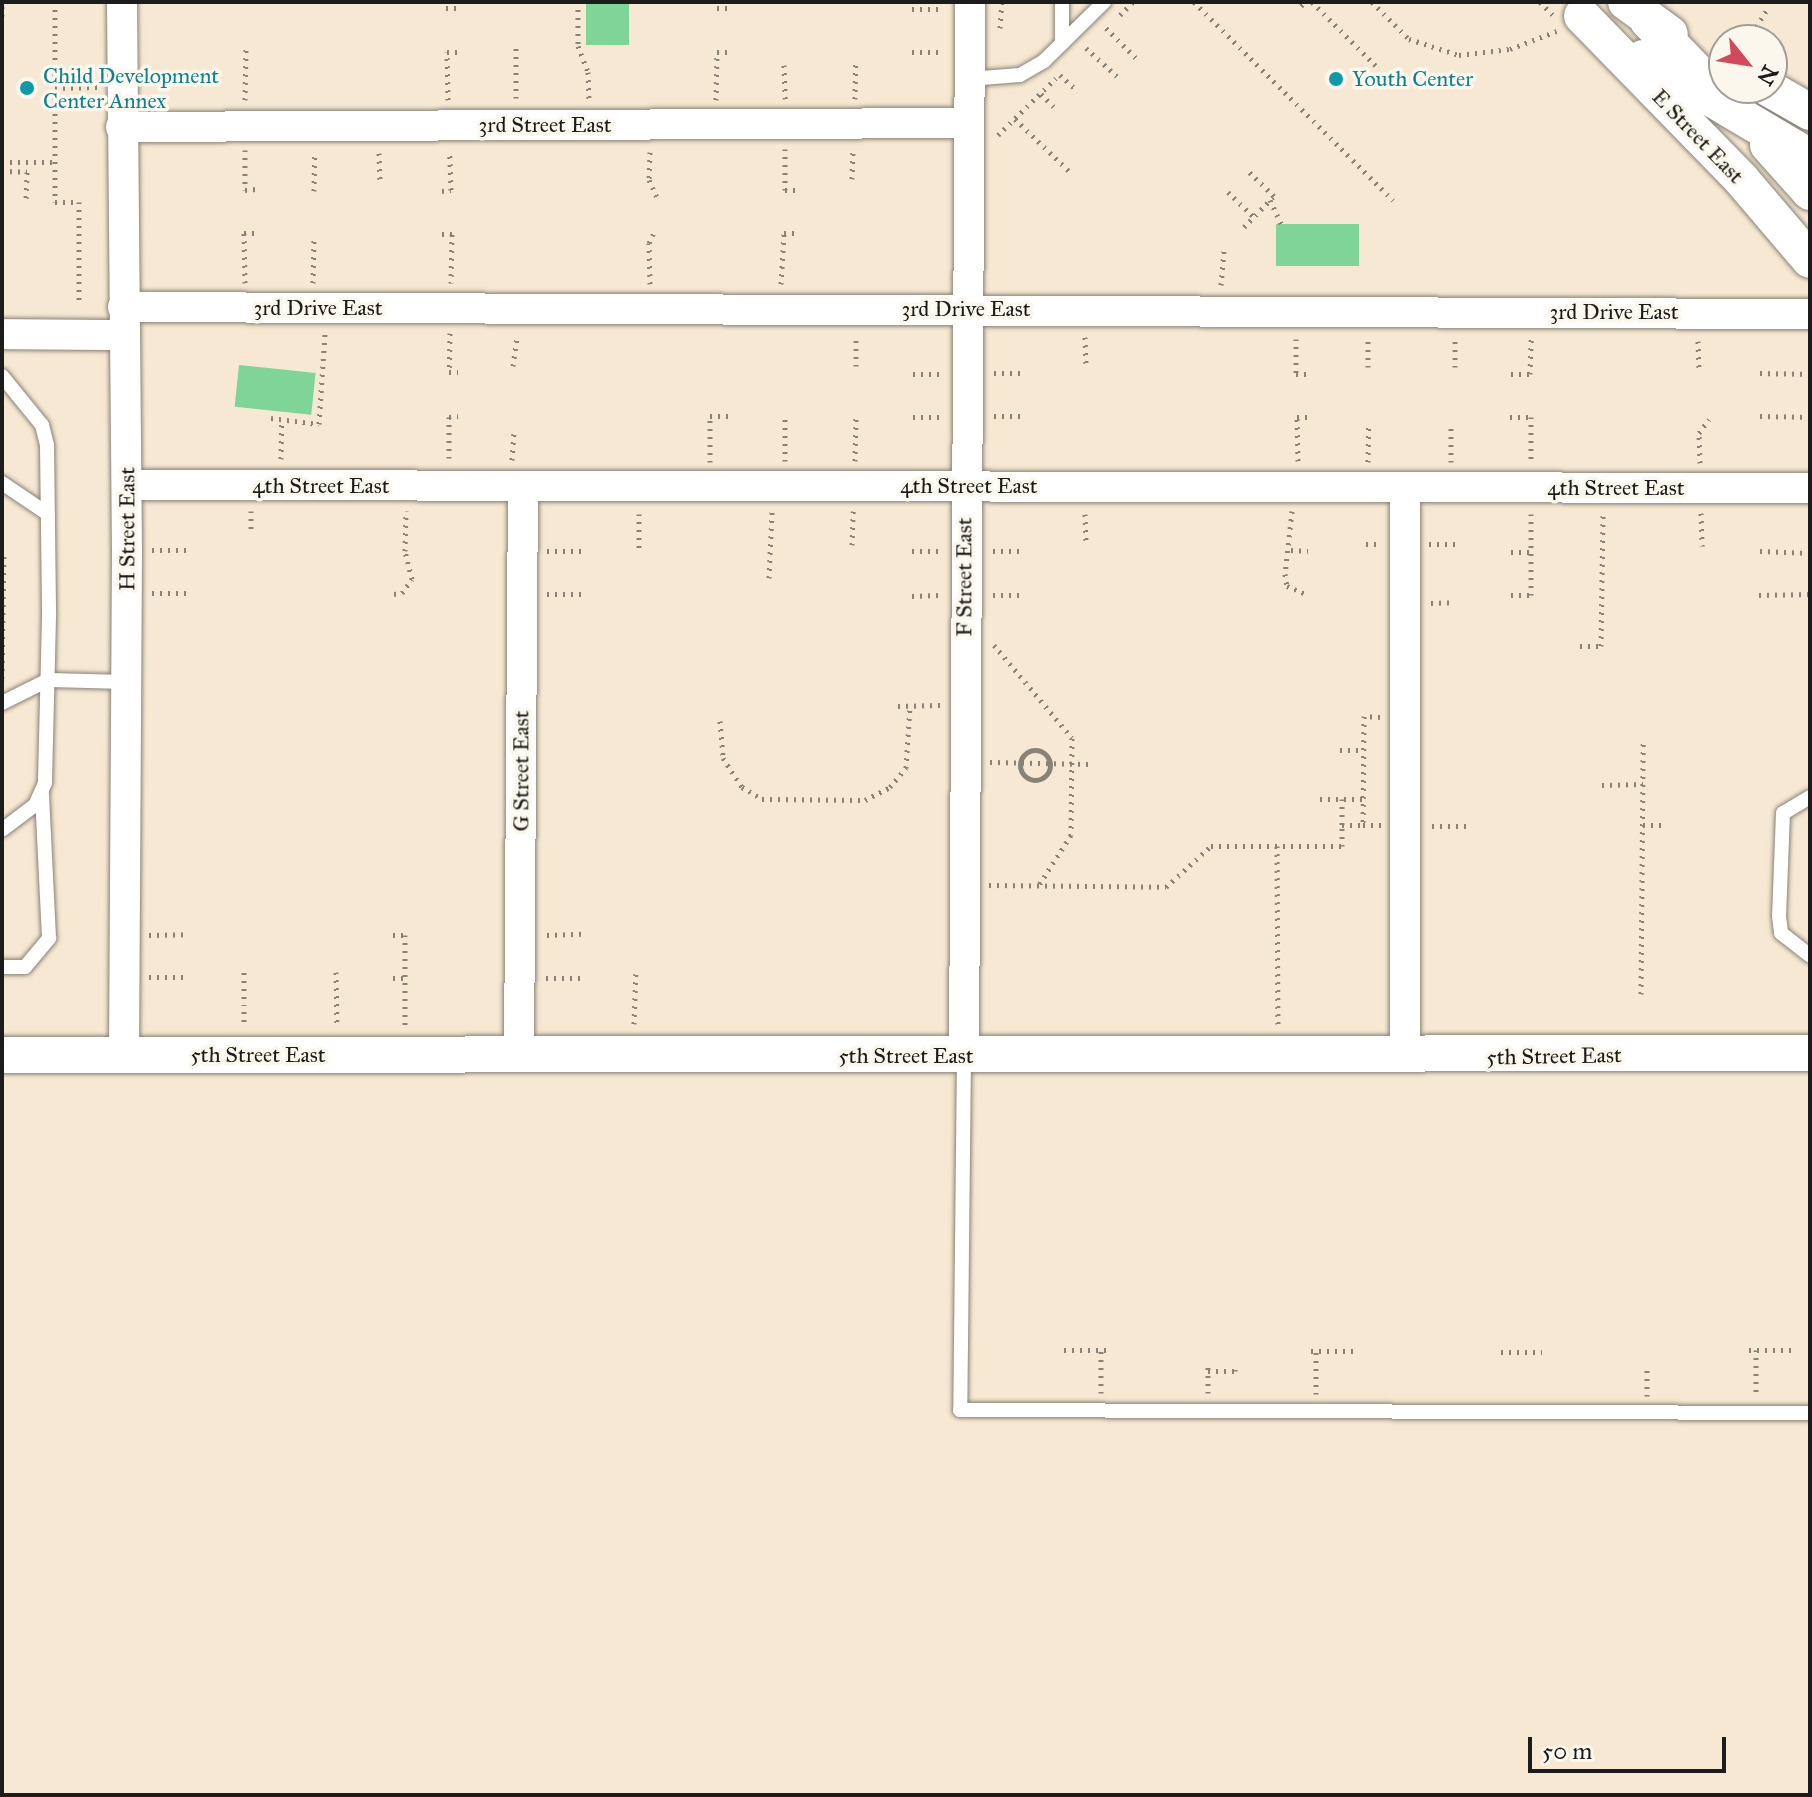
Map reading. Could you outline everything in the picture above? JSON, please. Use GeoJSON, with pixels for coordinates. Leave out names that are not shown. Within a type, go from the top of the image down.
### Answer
{"type":"FeatureCollection","features":[{"type":"Feature","properties":{"kind":"street","name":"H Street East"},"geometry":{"type":"LineString","coordinates":[[122,2],[127,485],[124,1055]]}},
{"type":"Feature","properties":{"kind":"street","name":"F Street East"},"geometry":{"type":"LineString","coordinates":[[964,1056],[964,486],[970,2]]}},
{"type":"Feature","properties":{"kind":"street"},"geometry":{"type":"LineString","coordinates":[[1637,12],[1708,54]]}},
{"type":"Feature","properties":{"kind":"street","name":"E Street East"},"geometry":{"type":"LineString","coordinates":[[1637,12],[1810,192]]}},
{"type":"Feature","properties":{"kind":"street"},"geometry":{"type":"LineString","coordinates":[[1571,15],[1810,157]]}},
{"type":"Feature","properties":{"kind":"street","name":"E Street East"},"geometry":{"type":"LineString","coordinates":[[1571,15],[1741,179],[1810,260]]}},
{"type":"Feature","properties":{"kind":"street"},"geometry":{"type":"LineString","coordinates":[[1788,99],[1810,112]]}},
{"type":"Feature","properties":{"kind":"street","name":"3rd Street East"},"geometry":{"type":"LineString","coordinates":[[121,127],[969,123]]}},
{"type":"Feature","properties":{"kind":"street","name":"3rd Drive East"},"geometry":{"type":"LineString","coordinates":[[8,334],[245,308],[1810,314]]}},
{"type":"Feature","properties":{"kind":"street","name":"4th Street East"},"geometry":{"type":"LineString","coordinates":[[127,485],[1810,488]]}},
{"type":"Feature","properties":{"kind":"street","name":"G Street East"},"geometry":{"type":"LineString","coordinates":[[519,1056],[523,487]]}},
{"type":"Feature","properties":{"kind":"street"},"geometry":{"type":"LineString","coordinates":[[1405,487],[1405,1057]]}},
{"type":"Feature","properties":{"kind":"street","name":"5th Street East"},"geometry":{"type":"LineString","coordinates":[[2,1055],[1405,1057],[1810,1053]]}},
{"type":"Feature","properties":{"kind":"lane"},"geometry":{"type":"LineString","coordinates":[[1062,2],[1062,43]]}},
{"type":"Feature","properties":{"kind":"lane"},"geometry":{"type":"LineString","coordinates":[[969,79],[1020,75],[1062,43],[1104,2]]}},
{"type":"Feature","properties":{"kind":"lane"},"geometry":{"type":"LineString","coordinates":[[2,376],[42,425],[48,514],[48,680],[42,793],[49,938],[25,967],[2,967]]}},
{"type":"Feature","properties":{"kind":"lane"},"geometry":{"type":"LineString","coordinates":[[2,483],[48,514]]}},
{"type":"Feature","properties":{"kind":"lane"},"geometry":{"type":"LineString","coordinates":[[2,703],[48,680],[127,682]]}},
{"type":"Feature","properties":{"kind":"lane"},"geometry":{"type":"LineString","coordinates":[[2,830],[42,793]]}},
{"type":"Feature","properties":{"kind":"lane"},"geometry":{"type":"LineString","coordinates":[[1810,797],[1783,813],[1779,916],[1781,933],[1810,956]]}},
{"type":"Feature","properties":{"kind":"lane"},"geometry":{"type":"LineString","coordinates":[[964,1056],[960,1410],[1810,1413]]}},
{"type":"Feature","properties":{"kind":"path"},"geometry":{"type":"LineString","coordinates":[[55,2],[55,202],[79,202],[79,305]]}},
{"type":"Feature","properties":{"kind":"path"},"geometry":{"type":"LineString","coordinates":[[446,2],[446,8],[459,8]]}},
{"type":"Feature","properties":{"kind":"path"},"geometry":{"type":"LineString","coordinates":[[578,2],[578,46],[588,72],[589,124]]}},
{"type":"Feature","properties":{"kind":"path"},"geometry":{"type":"LineString","coordinates":[[717,2],[717,8],[728,8]]}},
{"type":"Feature","properties":{"kind":"path"},"geometry":{"type":"LineString","coordinates":[[1194,2],[1393,200]]}},
{"type":"Feature","properties":{"kind":"path"},"geometry":{"type":"LineString","coordinates":[[1312,2],[1376,66]]}},
{"type":"Feature","properties":{"kind":"path"},"geometry":{"type":"LineString","coordinates":[[1372,2],[1409,39],[1459,55],[1510,49],[1571,15]]}},
{"type":"Feature","properties":{"kind":"path"},"geometry":{"type":"LineString","coordinates":[[2,5],[2,16]]}},
{"type":"Feature","properties":{"kind":"path"},"geometry":{"type":"LineString","coordinates":[[1758,24],[1767,10]]}},
{"type":"Feature","properties":{"kind":"path"},"geometry":{"type":"LineString","coordinates":[[1106,28],[1137,59]]}},
{"type":"Feature","properties":{"kind":"path"},"geometry":{"type":"LineString","coordinates":[[515,125],[516,47]]}},
{"type":"Feature","properties":{"kind":"path"},"geometry":{"type":"LineString","coordinates":[[1086,48],[1119,78]]}},
{"type":"Feature","properties":{"kind":"path"},"geometry":{"type":"LineString","coordinates":[[246,49],[245,190],[257,189]]}},
{"type":"Feature","properties":{"kind":"path"},"geometry":{"type":"LineString","coordinates":[[442,191],[451,190],[447,52],[459,52]]}},
{"type":"Feature","properties":{"kind":"path"},"geometry":{"type":"LineString","coordinates":[[715,124],[717,52],[728,52]]}},
{"type":"Feature","properties":{"kind":"path"},"geometry":{"type":"LineString","coordinates":[[854,123],[856,60]]}},
{"type":"Feature","properties":{"kind":"path"},"geometry":{"type":"LineString","coordinates":[[1060,75],[1078,91]]}},
{"type":"Feature","properties":{"kind":"path"},"geometry":{"type":"LineString","coordinates":[[1041,94],[1057,110]]}},
{"type":"Feature","properties":{"kind":"path"},"geometry":{"type":"LineString","coordinates":[[1015,119],[1070,172]]}},
{"type":"Feature","properties":{"kind":"path"},"geometry":{"type":"LineString","coordinates":[[785,123],[785,190],[795,190]]}},
{"type":"Feature","properties":{"kind":"path"},"geometry":{"type":"LineString","coordinates":[[650,124],[649,180],[657,197]]}},
{"type":"Feature","properties":{"kind":"path"},"geometry":{"type":"LineString","coordinates":[[314,191],[316,126]]}},
{"type":"Feature","properties":{"kind":"path"},"geometry":{"type":"LineString","coordinates":[[2,162],[55,162]]}},
{"type":"Feature","properties":{"kind":"path"},"geometry":{"type":"LineString","coordinates":[[2,171],[27,172],[26,200]]}},
{"type":"Feature","properties":{"kind":"path"},"geometry":{"type":"LineString","coordinates":[[1244,227],[1274,196],[1248,171]]}},
{"type":"Feature","properties":{"kind":"path"},"geometry":{"type":"LineString","coordinates":[[1228,192],[1254,217]]}},
{"type":"Feature","properties":{"kind":"path"},"geometry":{"type":"LineString","coordinates":[[1270,200],[1281,224]]}},
{"type":"Feature","properties":{"kind":"path"},"geometry":{"type":"LineString","coordinates":[[650,308],[649,243],[655,230]]}},
{"type":"Feature","properties":{"kind":"path"},"geometry":{"type":"LineString","coordinates":[[245,308],[244,233],[257,233]]}},
{"type":"Feature","properties":{"kind":"path"},"geometry":{"type":"LineString","coordinates":[[780,309],[784,233],[795,233]]}},
{"type":"Feature","properties":{"kind":"path"},"geometry":{"type":"LineString","coordinates":[[442,234],[452,234],[449,372],[458,372]]}},
{"type":"Feature","properties":{"kind":"path"},"geometry":{"type":"LineString","coordinates":[[271,418],[319,424],[320,308],[314,240]]}},
{"type":"Feature","properties":{"kind":"path"},"geometry":{"type":"LineString","coordinates":[[1221,310],[1224,247]]}},
{"type":"Feature","properties":{"kind":"path"},"geometry":{"type":"LineString","coordinates":[[1297,311],[1296,374],[1309,374]]}},
{"type":"Feature","properties":{"kind":"path"},"geometry":{"type":"LineString","coordinates":[[1511,374],[1530,374],[1531,312]]}},
{"type":"Feature","properties":{"kind":"path"},"geometry":{"type":"LineString","coordinates":[[513,366],[516,336],[527,336]]}},
{"type":"Feature","properties":{"kind":"path"},"geometry":{"type":"LineString","coordinates":[[1760,373],[1810,374]]}},
{"type":"Feature","properties":{"kind":"path"},"geometry":{"type":"LineString","coordinates":[[449,486],[449,417],[458,416]]}},
{"type":"Feature","properties":{"kind":"path"},"geometry":{"type":"LineString","coordinates":[[709,487],[710,416],[728,416]]}},
{"type":"Feature","properties":{"kind":"path"},"geometry":{"type":"LineString","coordinates":[[1760,416],[1810,417]]}},
{"type":"Feature","properties":{"kind":"path"},"geometry":{"type":"LineString","coordinates":[[1308,595],[1287,586],[1285,574],[1291,550],[1296,487],[1297,417],[1309,417]]}},
{"type":"Feature","properties":{"kind":"path"},"geometry":{"type":"LineString","coordinates":[[1510,417],[1531,417],[1531,595],[1511,595]]}},
{"type":"Feature","properties":{"kind":"path"},"geometry":{"type":"LineString","coordinates":[[769,578],[785,418]]}},
{"type":"Feature","properties":{"kind":"path"},"geometry":{"type":"LineString","coordinates":[[854,486],[856,418]]}},
{"type":"Feature","properties":{"kind":"path"},"geometry":{"type":"LineString","coordinates":[[1701,488],[1699,433],[1709,419]]}},
{"type":"Feature","properties":{"kind":"path"},"geometry":{"type":"LineString","coordinates":[[280,485],[282,420]]}},
{"type":"Feature","properties":{"kind":"path"},"geometry":{"type":"LineString","coordinates":[[1368,487],[1369,423]]}},
{"type":"Feature","properties":{"kind":"path"},"geometry":{"type":"LineString","coordinates":[[1451,423],[1451,487]]}},
{"type":"Feature","properties":{"kind":"path"},"geometry":{"type":"LineString","coordinates":[[394,594],[402,593],[412,579],[405,551],[406,486]]}},
{"type":"Feature","properties":{"kind":"path"},"geometry":{"type":"LineString","coordinates":[[639,487],[639,549]]}},
{"type":"Feature","properties":{"kind":"path"},"geometry":{"type":"LineString","coordinates":[[1580,646],[1601,646],[1603,488]]}},
{"type":"Feature","properties":{"kind":"path"},"geometry":{"type":"LineString","coordinates":[[1291,550],[1308,551]]}},
{"type":"Feature","properties":{"kind":"path"},"geometry":{"type":"LineString","coordinates":[[394,551],[405,551]]}},
{"type":"Feature","properties":{"kind":"path"},"geometry":{"type":"LineString","coordinates":[[1760,551],[1810,553]]}},
{"type":"Feature","properties":{"kind":"path"},"geometry":{"type":"LineString","coordinates":[[1511,552],[1531,552]]}},
{"type":"Feature","properties":{"kind":"path"},"geometry":{"type":"LineString","coordinates":[[2,678],[4,556]]}},
{"type":"Feature","properties":{"kind":"path"},"geometry":{"type":"LineString","coordinates":[[1759,595],[1810,594]]}},
{"type":"Feature","properties":{"kind":"path"},"geometry":{"type":"LineString","coordinates":[[964,642],[993,642],[1072,738],[1071,835],[1038,886]]}},
{"type":"Feature","properties":{"kind":"path"},"geometry":{"type":"LineString","coordinates":[[898,706],[964,704]]}},
{"type":"Feature","properties":{"kind":"path"},"geometry":{"type":"LineString","coordinates":[[720,721],[723,758],[742,787],[762,799],[865,800],[890,787],[906,768],[910,706]]}},
{"type":"Feature","properties":{"kind":"path"},"geometry":{"type":"LineString","coordinates":[[1641,994],[1643,741]]}},
{"type":"Feature","properties":{"kind":"path"},"geometry":{"type":"LineString","coordinates":[[1039,746],[1047,764],[1043,782],[1033,783],[1025,777],[1023,763],[1030,747],[1039,746]]}},
{"type":"Feature","properties":{"kind":"path"},"geometry":{"type":"LineString","coordinates":[[1340,750],[1364,750]]}},
{"type":"Feature","properties":{"kind":"path"},"geometry":{"type":"LineString","coordinates":[[989,762],[1089,764]]}},
{"type":"Feature","properties":{"kind":"path"},"geometry":{"type":"LineString","coordinates":[[1602,785],[1643,784]]}},
{"type":"Feature","properties":{"kind":"path"},"geometry":{"type":"LineString","coordinates":[[1320,799],[1363,799]]}},
{"type":"Feature","properties":{"kind":"path"},"geometry":{"type":"LineString","coordinates":[[988,885],[1166,887],[1211,846],[1342,846],[1342,799]]}},
{"type":"Feature","properties":{"kind":"path"},"geometry":{"type":"LineString","coordinates":[[1342,825],[1363,825]]}},
{"type":"Feature","properties":{"kind":"path"},"geometry":{"type":"LineString","coordinates":[[1643,825],[1665,825]]}},
{"type":"Feature","properties":{"kind":"path"},"geometry":{"type":"LineString","coordinates":[[1405,826],[1471,826]]}},
{"type":"Feature","properties":{"kind":"path"},"geometry":{"type":"LineString","coordinates":[[1277,846],[1278,1057]]}},
{"type":"Feature","properties":{"kind":"path"},"geometry":{"type":"LineString","coordinates":[[1642,877],[1652,877]]}},
{"type":"Feature","properties":{"kind":"path"},"geometry":{"type":"LineString","coordinates":[[125,936],[188,934]]}},
{"type":"Feature","properties":{"kind":"path"},"geometry":{"type":"LineString","coordinates":[[520,935],[582,934]]}},
{"type":"Feature","properties":{"kind":"path"},"geometry":{"type":"LineString","coordinates":[[393,935],[405,935],[404,1055]]}},
{"type":"Feature","properties":{"kind":"path"},"geometry":{"type":"LineString","coordinates":[[633,1056],[636,969]]}},
{"type":"Feature","properties":{"kind":"path"},"geometry":{"type":"LineString","coordinates":[[244,972],[244,1055]]}},
{"type":"Feature","properties":{"kind":"path"},"geometry":{"type":"LineString","coordinates":[[336,972],[337,1055]]}},
{"type":"Feature","properties":{"kind":"path"},"geometry":{"type":"LineString","coordinates":[[125,977],[188,977]]}},
{"type":"Feature","properties":{"kind":"path"},"geometry":{"type":"LineString","coordinates":[[393,978],[405,978]]}},
{"type":"Feature","properties":{"kind":"path"},"geometry":{"type":"LineString","coordinates":[[519,978],[581,978]]}},
{"type":"Feature","properties":{"kind":"path"},"geometry":{"type":"LineString","coordinates":[[1064,1350],[1109,1350]]}},
{"type":"Feature","properties":{"kind":"path"},"geometry":{"type":"LineString","coordinates":[[1101,1350],[1101,1410]]}},
{"type":"Feature","properties":{"kind":"path"},"geometry":{"type":"LineString","coordinates":[[1756,1413],[1752,1350],[1793,1350]]}},
{"type":"Feature","properties":{"kind":"path"},"geometry":{"type":"LineString","coordinates":[[1316,1411],[1313,1351],[1354,1351]]}},
{"type":"Feature","properties":{"kind":"path"},"geometry":{"type":"LineString","coordinates":[[1501,1352],[1542,1352]]}},
{"type":"Feature","properties":{"kind":"path"},"geometry":{"type":"LineString","coordinates":[[1647,1365],[1647,1413]]}},
{"type":"Feature","properties":{"kind":"path"},"geometry":{"type":"LineString","coordinates":[[1208,1371],[1235,1371],[1235,1366]]}},
{"type":"Feature","properties":{"kind":"green space"},"geometry":{"type":"Polygon","coordinates":[[[586,2],[629,2],[629,45],[586,45],[586,2]]]}},
{"type":"Feature","properties":{"kind":"green space"},"geometry":{"type":"Polygon","coordinates":[[[1276,224],[1359,224],[1359,266],[1276,266],[1276,224]]]}},
{"type":"Feature","properties":{"kind":"green space"},"geometry":{"type":"Polygon","coordinates":[[[239,365],[316,373],[311,415],[235,407],[239,365]]]}},
{"type":"Feature","properties":{"kind":"place","name":"Youth Center"},"geometry":{"type":"Point","coordinates":[1336,79]}},
{"type":"Feature","properties":{"kind":"place","name":"Child Development Center Annex"},"geometry":{"type":"Point","coordinates":[27,88]}}]}
